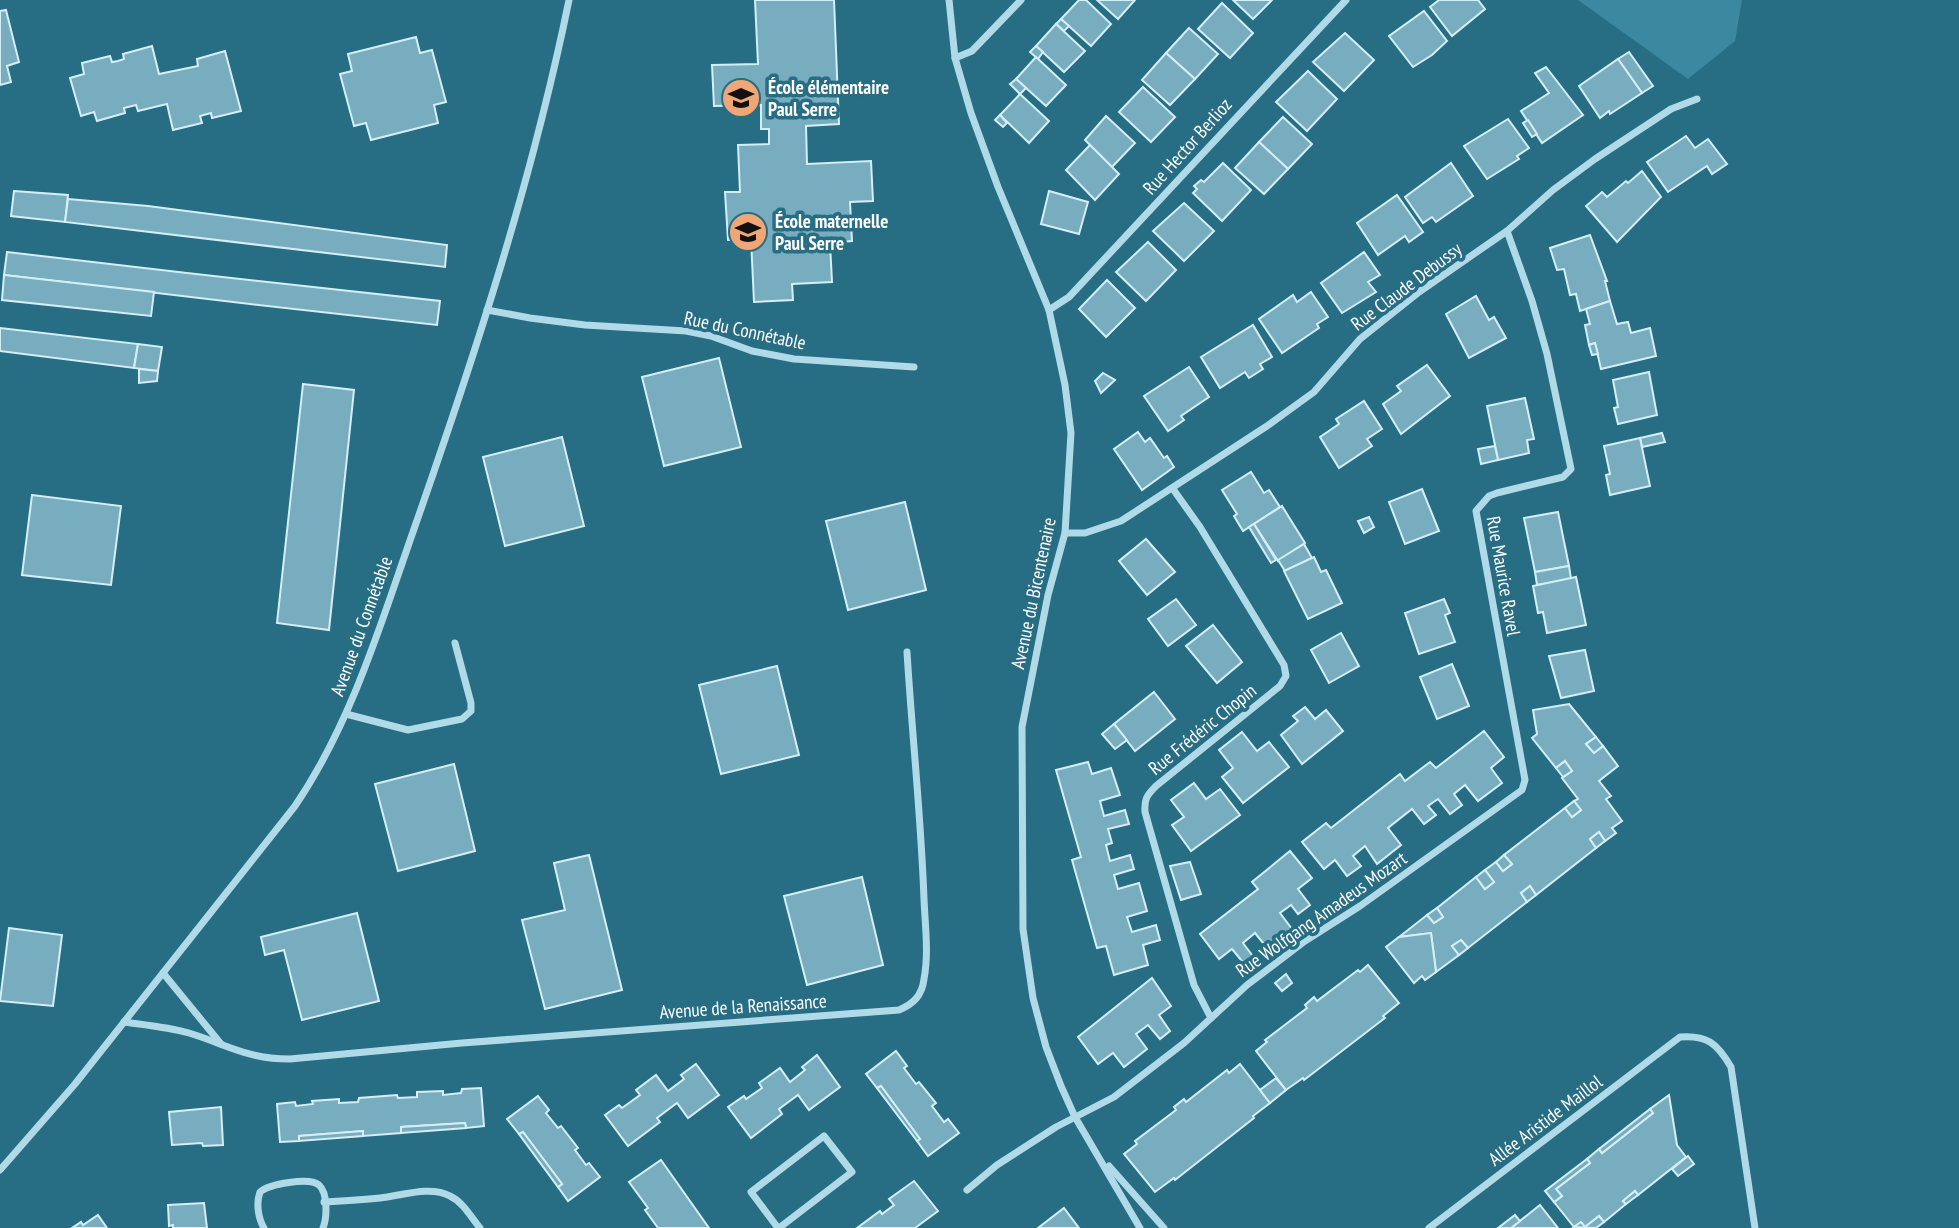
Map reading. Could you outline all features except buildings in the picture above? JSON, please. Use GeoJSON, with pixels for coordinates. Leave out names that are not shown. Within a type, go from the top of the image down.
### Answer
{"type":"FeatureCollection","features":[{"type":"Feature","properties":{"kind":"street","name":"Avenue du Connétable"},"geometry":{"type":"LineString","coordinates":[[0,1170],[46,1119],[124,1022],[315,777],[346,713],[371,652],[487,310],[520,205],[569,0]]}},
{"type":"Feature","properties":{"kind":"street","name":"Avenue du Bicentenaire"},"geometry":{"type":"LineString","coordinates":[[949,0],[956,58],[971,114],[1049,310],[1065,385],[1071,433],[1065,533],[1048,595],[1022,727],[1023,916],[1033,998],[1045,1047],[1075,1117],[1140,1228]]}},
{"type":"Feature","properties":{"kind":"street"},"geometry":{"type":"LineString","coordinates":[[956,58],[972,51],[1021,0]]}},
{"type":"Feature","properties":{"kind":"street","name":"Rue Hector Berlioz"},"geometry":{"type":"LineString","coordinates":[[1049,310],[1069,297],[1346,0]]}},
{"type":"Feature","properties":{"kind":"street","name":"Rue Claude Debussy"},"geometry":{"type":"LineString","coordinates":[[1065,533],[1085,533],[1121,521],[1314,392],[1370,330],[1419,292],[1507,231],[1553,190],[1595,159],[1671,109],[1697,99]]}},
{"type":"Feature","properties":{"kind":"street","name":"Rue Maurice Ravel"},"geometry":{"type":"LineString","coordinates":[[1507,231],[1532,301],[1547,354],[1571,469],[1563,477],[1489,496],[1476,511],[1525,780],[1522,790]]}},
{"type":"Feature","properties":{"kind":"street","name":"Rue du Connétable"},"geometry":{"type":"LineString","coordinates":[[487,310],[585,325],[686,331],[752,351],[794,359],[914,368]]}},
{"type":"Feature","properties":{"kind":"street","name":"Rue Frédéric Chopin"},"geometry":{"type":"LineString","coordinates":[[1172,489],[1200,527],[1263,630],[1284,665],[1286,676],[1280,686],[1156,786],[1146,796],[1144,803],[1144,812],[1194,985],[1211,1018]]}},
{"type":"Feature","properties":{"kind":"street"},"geometry":{"type":"LineString","coordinates":[[346,713],[408,730],[462,719],[471,711],[471,704],[455,643]]}},
{"type":"Feature","properties":{"kind":"street","name":"Avenue de la Renaissance"},"geometry":{"type":"LineString","coordinates":[[222,1045],[265,1059],[290,1059],[899,1010],[912,1005],[918,998],[924,981],[926,953],[923,870],[907,652]]}},
{"type":"Feature","properties":{"kind":"street","name":"Rue Wolfgang Amadeus Mozart"},"geometry":{"type":"LineString","coordinates":[[967,1190],[1005,1160],[1075,1117],[1114,1097],[1184,1043],[1247,985],[1305,941],[1360,906],[1522,790]]}},
{"type":"Feature","properties":{"kind":"street"},"geometry":{"type":"LineString","coordinates":[[163,973],[222,1045]]}},
{"type":"Feature","properties":{"kind":"street"},"geometry":{"type":"LineString","coordinates":[[124,1022],[176,1029],[222,1045]]}},
{"type":"Feature","properties":{"kind":"street","name":"Allée Aristide Maillol"},"geometry":{"type":"LineString","coordinates":[[1429,1228],[1680,1037],[1697,1036],[1711,1042],[1724,1054],[1731,1067],[1755,1228]]}},
{"type":"Feature","properties":{"kind":"street"},"geometry":{"type":"LineString","coordinates":[[824,1136],[852,1172],[778,1228],[751,1192],[824,1136]]}},
{"type":"Feature","properties":{"kind":"street","name":"Avenue du Bicentenaire"},"geometry":{"type":"LineString","coordinates":[[1099,1155],[1164,1228]]}},
{"type":"Feature","properties":{"kind":"street"},"geometry":{"type":"LineString","coordinates":[[264,1228],[260,1220],[258,1198],[265,1187],[310,1181],[318,1184],[323,1191],[326,1221],[323,1228]]}},
{"type":"Feature","properties":{"kind":"street"},"geometry":{"type":"LineString","coordinates":[[324,1202],[430,1191],[444,1193],[454,1197],[480,1228]]}},
{"type":"Feature","properties":{"kind":"shaded area"},"geometry":{"type":"Polygon","coordinates":[[[1578,0],[1742,0],[1735,41],[1688,79],[1578,0]]]}},
{"type":"Feature","properties":{"kind":"place","name":"École élémentaire Paul Serre"},"geometry":{"type":"Point","coordinates":[741,98]}},
{"type":"Feature","properties":{"kind":"place","name":"École maternelle Paul Serre"},"geometry":{"type":"Point","coordinates":[748,232]}}]}
